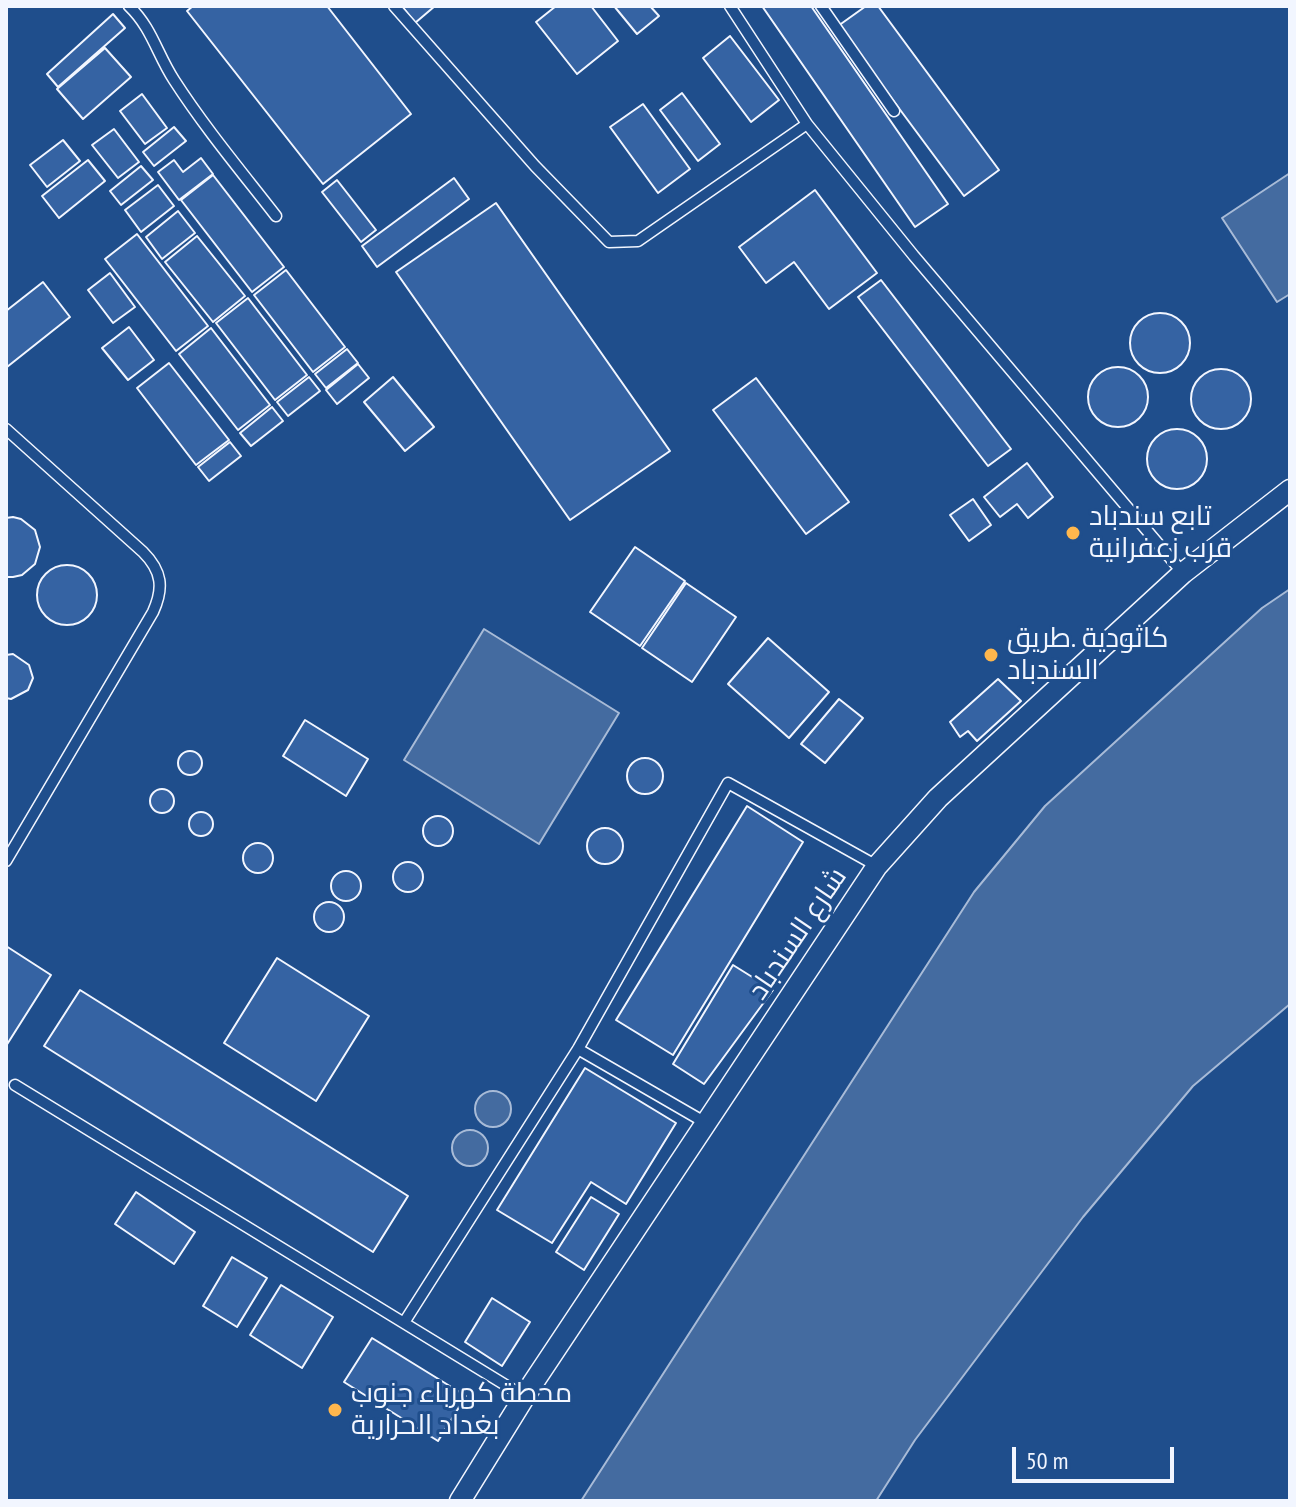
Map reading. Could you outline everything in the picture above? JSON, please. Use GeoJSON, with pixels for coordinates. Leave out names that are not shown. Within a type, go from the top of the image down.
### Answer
{"type":"FeatureCollection","features":[{"type":"Feature","properties":{"kind":"street","name":"شارع السندباد"},"geometry":{"type":"LineString","coordinates":[[460,1501],[525,1397],[877,866],[938,798],[1183,573],[1290,490]]}},
{"type":"Feature","properties":{"kind":"lane"},"geometry":{"type":"LineString","coordinates":[[129,6],[144,20],[171,77],[276,216]]}},
{"type":"Feature","properties":{"kind":"lane"},"geometry":{"type":"LineString","coordinates":[[394,6],[535,166],[609,242],[638,241],[807,124]]}},
{"type":"Feature","properties":{"kind":"lane"},"geometry":{"type":"LineString","coordinates":[[730,6],[807,124],[914,256],[1183,573]]}},
{"type":"Feature","properties":{"kind":"lane"},"geometry":{"type":"LineString","coordinates":[[821,6],[894,111]]}},
{"type":"Feature","properties":{"kind":"lane"},"geometry":{"type":"LineString","coordinates":[[6,429],[143,552],[155,564],[161,580],[160,597],[153,612],[8,854]]}},
{"type":"Feature","properties":{"kind":"lane"},"geometry":{"type":"LineString","coordinates":[[405,1321],[578,1049],[728,783],[877,866]]}},
{"type":"Feature","properties":{"kind":"lane"},"geometry":{"type":"LineString","coordinates":[[578,1049],[706,1123]]}},
{"type":"Feature","properties":{"kind":"lane"},"geometry":{"type":"LineString","coordinates":[[15,1085],[525,1397]]}},
{"type":"Feature","properties":{"kind":"water"},"geometry":{"type":"Polygon","coordinates":[[[1290,173],[1290,294],[1277,302],[1222,218],[1290,173]]]}},
{"type":"Feature","properties":{"kind":"water"},"geometry":{"type":"Polygon","coordinates":[[[1290,589],[1290,1004],[1193,1086],[1083,1217],[915,1440],[876,1501],[581,1501],[974,892],[1045,806],[1262,608],[1290,589]]]}},
{"type":"Feature","properties":{"kind":"water"},"geometry":{"type":"Polygon","coordinates":[[[484,629],[619,713],[539,844],[404,760],[484,629]]]}},
{"type":"Feature","properties":{"kind":"water"},"geometry":{"type":"Polygon","coordinates":[[[493,1091],[506,1096],[511,1109],[506,1122],[493,1127],[480,1122],[475,1109],[480,1096],[493,1091]]]}},
{"type":"Feature","properties":{"kind":"water"},"geometry":{"type":"Polygon","coordinates":[[[470,1130],[483,1135],[488,1148],[483,1161],[470,1166],[457,1161],[452,1148],[457,1135],[470,1130]]]}},
{"type":"Feature","properties":{"kind":"building"},"geometry":{"type":"Polygon","coordinates":[[[193,6],[327,6],[411,114],[323,184],[187,11],[193,6]]]}},
{"type":"Feature","properties":{"kind":"building"},"geometry":{"type":"Polygon","coordinates":[[[402,6],[435,6],[415,23],[402,6]]]}},
{"type":"Feature","properties":{"kind":"building"},"geometry":{"type":"Polygon","coordinates":[[[556,6],[591,6],[618,41],[577,74],[536,22],[556,6]]]}},
{"type":"Feature","properties":{"kind":"building"},"geometry":{"type":"Polygon","coordinates":[[[614,6],[650,6],[659,16],[637,34],[614,6]]]}},
{"type":"Feature","properties":{"kind":"building"},"geometry":{"type":"Polygon","coordinates":[[[762,6],[811,6],[948,204],[915,227],[762,6]]]}},
{"type":"Feature","properties":{"kind":"building"},"geometry":{"type":"Polygon","coordinates":[[[866,6],[878,6],[999,170],[964,196],[838,26],[866,6]]]}},
{"type":"Feature","properties":{"kind":"building"},"geometry":{"type":"Polygon","coordinates":[[[113,14],[125,28],[58,87],[47,74],[113,14]]]}},
{"type":"Feature","properties":{"kind":"building"},"geometry":{"type":"Polygon","coordinates":[[[730,36],[779,100],[751,122],[703,58],[730,36]]]}},
{"type":"Feature","properties":{"kind":"building"},"geometry":{"type":"Polygon","coordinates":[[[105,48],[131,77],[83,119],[57,89],[105,48]]]}},
{"type":"Feature","properties":{"kind":"building"},"geometry":{"type":"Polygon","coordinates":[[[682,93],[720,144],[698,161],[660,110],[682,93]]]}},
{"type":"Feature","properties":{"kind":"building"},"geometry":{"type":"Polygon","coordinates":[[[142,94],[167,128],[145,144],[120,111],[142,94]]]}},
{"type":"Feature","properties":{"kind":"building"},"geometry":{"type":"Polygon","coordinates":[[[643,104],[690,169],[658,193],[610,127],[643,104]]]}},
{"type":"Feature","properties":{"kind":"building"},"geometry":{"type":"Polygon","coordinates":[[[174,127],[186,141],[154,166],[143,152],[174,127]]]}},
{"type":"Feature","properties":{"kind":"building"},"geometry":{"type":"Polygon","coordinates":[[[114,129],[139,162],[118,178],[92,145],[114,129]]]}},
{"type":"Feature","properties":{"kind":"building"},"geometry":{"type":"Polygon","coordinates":[[[63,140],[80,161],[47,187],[30,165],[63,140]]]}},
{"type":"Feature","properties":{"kind":"building"},"geometry":{"type":"Polygon","coordinates":[[[201,158],[213,174],[179,200],[158,172],[174,160],[183,172],[201,158]]]}},
{"type":"Feature","properties":{"kind":"building"},"geometry":{"type":"Polygon","coordinates":[[[88,160],[105,181],[59,218],[42,196],[88,160]]]}},
{"type":"Feature","properties":{"kind":"building"},"geometry":{"type":"Polygon","coordinates":[[[141,166],[153,180],[121,205],[110,191],[141,166]]]}},
{"type":"Feature","properties":{"kind":"building"},"geometry":{"type":"Polygon","coordinates":[[[213,175],[284,267],[252,292],[181,200],[213,175]]]}},
{"type":"Feature","properties":{"kind":"building"},"geometry":{"type":"Polygon","coordinates":[[[454,178],[469,199],[377,267],[362,246],[454,178]]]}},
{"type":"Feature","properties":{"kind":"building"},"geometry":{"type":"Polygon","coordinates":[[[337,180],[376,230],[361,242],[322,192],[337,180]]]}},
{"type":"Feature","properties":{"kind":"building"},"geometry":{"type":"Polygon","coordinates":[[[158,185],[174,206],[141,232],[125,210],[158,185]]]}},
{"type":"Feature","properties":{"kind":"building"},"geometry":{"type":"Polygon","coordinates":[[[815,190],[877,273],[829,309],[794,262],[766,283],[739,247],[815,190]]]}},
{"type":"Feature","properties":{"kind":"building"},"geometry":{"type":"Polygon","coordinates":[[[496,203],[670,451],[570,520],[396,272],[496,203]]]}},
{"type":"Feature","properties":{"kind":"building"},"geometry":{"type":"Polygon","coordinates":[[[178,211],[195,233],[162,259],[146,237],[178,211]]]}},
{"type":"Feature","properties":{"kind":"building"},"geometry":{"type":"Polygon","coordinates":[[[137,234],[208,326],[176,351],[105,259],[137,234]]]}},
{"type":"Feature","properties":{"kind":"building"},"geometry":{"type":"Polygon","coordinates":[[[197,236],[245,296],[213,322],[165,262],[197,236]]]}},
{"type":"Feature","properties":{"kind":"building"},"geometry":{"type":"Polygon","coordinates":[[[286,270],[345,347],[313,372],[254,295],[286,270]]]}},
{"type":"Feature","properties":{"kind":"building"},"geometry":{"type":"Polygon","coordinates":[[[110,273],[135,307],[113,323],[88,290],[110,273]]]}},
{"type":"Feature","properties":{"kind":"building"},"geometry":{"type":"Polygon","coordinates":[[[881,280],[1011,449],[988,466],[858,297],[881,280]]]}},
{"type":"Feature","properties":{"kind":"building"},"geometry":{"type":"Polygon","coordinates":[[[43,282],[70,317],[7,367],[6,311],[43,282]]]}},
{"type":"Feature","properties":{"kind":"building"},"geometry":{"type":"Polygon","coordinates":[[[248,298],[307,375],[275,400],[216,323],[248,298]]]}},
{"type":"Feature","properties":{"kind":"building"},"geometry":{"type":"Polygon","coordinates":[[[1160,313],[1171,315],[1181,322],[1188,332],[1188,354],[1181,364],[1171,371],[1160,373],[1149,371],[1139,364],[1132,354],[1130,343],[1132,332],[1139,322],[1149,315],[1160,313]]]}},
{"type":"Feature","properties":{"kind":"building"},"geometry":{"type":"Polygon","coordinates":[[[129,327],[154,360],[128,380],[102,348],[129,327]]]}},
{"type":"Feature","properties":{"kind":"building"},"geometry":{"type":"Polygon","coordinates":[[[211,328],[270,405],[238,430],[179,354],[211,328]]]}},
{"type":"Feature","properties":{"kind":"building"},"geometry":{"type":"Polygon","coordinates":[[[347,349],[358,363],[326,388],[315,374],[347,349]]]}},
{"type":"Feature","properties":{"kind":"building"},"geometry":{"type":"Polygon","coordinates":[[[169,363],[229,440],[196,465],[137,388],[169,363]]]}},
{"type":"Feature","properties":{"kind":"building"},"geometry":{"type":"Polygon","coordinates":[[[358,364],[369,378],[337,404],[326,390],[358,364]]]}},
{"type":"Feature","properties":{"kind":"building"},"geometry":{"type":"Polygon","coordinates":[[[1118,367],[1129,369],[1139,376],[1146,386],[1146,408],[1139,418],[1129,425],[1118,427],[1107,425],[1097,418],[1090,408],[1088,397],[1090,386],[1097,376],[1107,369],[1118,367]]]}},
{"type":"Feature","properties":{"kind":"building"},"geometry":{"type":"Polygon","coordinates":[[[1221,369],[1232,371],[1242,378],[1249,388],[1249,410],[1242,420],[1232,427],[1221,429],[1210,427],[1200,420],[1193,410],[1191,399],[1193,388],[1200,378],[1210,371],[1221,369]]]}},
{"type":"Feature","properties":{"kind":"building"},"geometry":{"type":"Polygon","coordinates":[[[309,377],[320,391],[288,416],[277,402],[309,377]]]}},
{"type":"Feature","properties":{"kind":"building"},"geometry":{"type":"Polygon","coordinates":[[[393,377],[434,427],[405,451],[364,402],[393,377]]]}},
{"type":"Feature","properties":{"kind":"building"},"geometry":{"type":"Polygon","coordinates":[[[756,378],[849,502],[806,534],[713,410],[756,378]]]}},
{"type":"Feature","properties":{"kind":"building"},"geometry":{"type":"Polygon","coordinates":[[[272,407],[283,421],[251,446],[240,433],[272,407]]]}},
{"type":"Feature","properties":{"kind":"building"},"geometry":{"type":"Polygon","coordinates":[[[1177,429],[1188,431],[1198,438],[1205,448],[1205,470],[1198,480],[1188,487],[1177,489],[1166,487],[1156,480],[1149,470],[1147,459],[1149,448],[1156,438],[1166,431],[1177,429]]]}},
{"type":"Feature","properties":{"kind":"building"},"geometry":{"type":"Polygon","coordinates":[[[230,442],[241,456],[209,481],[198,467],[230,442]]]}},
{"type":"Feature","properties":{"kind":"building"},"geometry":{"type":"Polygon","coordinates":[[[1027,463],[1053,497],[1028,518],[1017,504],[1000,517],[984,497],[1027,463]]]}},
{"type":"Feature","properties":{"kind":"building"},"geometry":{"type":"Polygon","coordinates":[[[973,499],[991,525],[969,541],[950,515],[973,499]]]}},
{"type":"Feature","properties":{"kind":"building"},"geometry":{"type":"Polygon","coordinates":[[[13,517],[35,530],[40,547],[35,564],[22,575],[6,577],[6,518],[13,517]]]}},
{"type":"Feature","properties":{"kind":"building"},"geometry":{"type":"Polygon","coordinates":[[[635,547],[685,581],[640,646],[590,612],[635,547]]]}},
{"type":"Feature","properties":{"kind":"building"},"geometry":{"type":"Polygon","coordinates":[[[67,565],[78,567],[88,574],[95,584],[95,606],[88,616],[78,623],[67,625],[56,623],[46,616],[39,606],[37,595],[39,584],[46,574],[56,567],[67,565]]]}},
{"type":"Feature","properties":{"kind":"building"},"geometry":{"type":"Polygon","coordinates":[[[686,583],[736,617],[692,682],[642,648],[686,583]]]}},
{"type":"Feature","properties":{"kind":"building"},"geometry":{"type":"Polygon","coordinates":[[[768,638],[829,692],[789,738],[728,684],[768,638]]]}},
{"type":"Feature","properties":{"kind":"building"},"geometry":{"type":"Polygon","coordinates":[[[13,654],[29,665],[33,678],[28,690],[11,699],[6,698],[6,655],[13,654]]]}},
{"type":"Feature","properties":{"kind":"building"},"geometry":{"type":"Polygon","coordinates":[[[998,679],[1021,701],[977,741],[968,731],[960,737],[950,722],[998,679]]]}},
{"type":"Feature","properties":{"kind":"building"},"geometry":{"type":"Polygon","coordinates":[[[839,699],[863,718],[825,763],[801,744],[839,699]]]}},
{"type":"Feature","properties":{"kind":"building"},"geometry":{"type":"Polygon","coordinates":[[[305,720],[368,759],[346,796],[283,756],[305,720]]]}},
{"type":"Feature","properties":{"kind":"building"},"geometry":{"type":"Polygon","coordinates":[[[190,751],[199,754],[202,763],[199,772],[190,775],[181,772],[178,763],[181,754],[190,751]]]}},
{"type":"Feature","properties":{"kind":"building"},"geometry":{"type":"Polygon","coordinates":[[[645,758],[658,763],[663,776],[658,789],[645,794],[632,789],[627,776],[632,763],[645,758]]]}},
{"type":"Feature","properties":{"kind":"building"},"geometry":{"type":"Polygon","coordinates":[[[157,789],[167,789],[174,796],[174,806],[167,813],[157,813],[150,806],[150,796],[157,789]]]}},
{"type":"Feature","properties":{"kind":"building"},"geometry":{"type":"Polygon","coordinates":[[[747,806],[803,842],[673,1055],[616,1020],[747,806]]]}},
{"type":"Feature","properties":{"kind":"building"},"geometry":{"type":"Polygon","coordinates":[[[196,812],[206,812],[213,819],[213,829],[206,836],[196,836],[189,829],[189,819],[196,812]]]}},
{"type":"Feature","properties":{"kind":"building"},"geometry":{"type":"Polygon","coordinates":[[[438,816],[449,820],[453,831],[449,842],[438,846],[427,842],[423,831],[427,820],[438,816]]]}},
{"type":"Feature","properties":{"kind":"building"},"geometry":{"type":"Polygon","coordinates":[[[605,828],[618,833],[623,846],[618,859],[605,864],[592,859],[587,846],[592,833],[605,828]]]}},
{"type":"Feature","properties":{"kind":"building"},"geometry":{"type":"Polygon","coordinates":[[[258,843],[269,847],[273,858],[269,869],[258,873],[247,869],[243,858],[247,847],[258,843]]]}},
{"type":"Feature","properties":{"kind":"building"},"geometry":{"type":"Polygon","coordinates":[[[408,862],[419,866],[423,877],[419,888],[408,892],[397,888],[393,877],[397,866],[408,862]]]}},
{"type":"Feature","properties":{"kind":"building"},"geometry":{"type":"Polygon","coordinates":[[[346,871],[357,875],[361,886],[357,897],[346,901],[335,897],[331,886],[335,875],[346,871]]]}},
{"type":"Feature","properties":{"kind":"building"},"geometry":{"type":"Polygon","coordinates":[[[329,902],[340,906],[344,917],[340,928],[329,932],[318,928],[314,917],[318,906],[329,902]]]}},
{"type":"Feature","properties":{"kind":"building"},"geometry":{"type":"Polygon","coordinates":[[[6,946],[51,975],[6,1046],[6,946]]]}},
{"type":"Feature","properties":{"kind":"building"},"geometry":{"type":"Polygon","coordinates":[[[277,958],[369,1016],[316,1101],[224,1043],[277,958]]]}},
{"type":"Feature","properties":{"kind":"building"},"geometry":{"type":"Polygon","coordinates":[[[733,965],[773,990],[704,1084],[673,1064],[733,965]]]}},
{"type":"Feature","properties":{"kind":"building"},"geometry":{"type":"Polygon","coordinates":[[[80,990],[408,1196],[373,1252],[44,1046],[80,990]]]}},
{"type":"Feature","properties":{"kind":"building"},"geometry":{"type":"Polygon","coordinates":[[[585,1068],[676,1123],[626,1204],[591,1182],[552,1243],[497,1210],[585,1068]]]}},
{"type":"Feature","properties":{"kind":"building"},"geometry":{"type":"Polygon","coordinates":[[[136,1192],[195,1232],[174,1264],[115,1224],[136,1192]]]}},
{"type":"Feature","properties":{"kind":"building"},"geometry":{"type":"Polygon","coordinates":[[[591,1197],[619,1214],[584,1270],[556,1252],[591,1197]]]}},
{"type":"Feature","properties":{"kind":"building"},"geometry":{"type":"Polygon","coordinates":[[[232,1257],[267,1278],[237,1327],[203,1306],[232,1257]]]}},
{"type":"Feature","properties":{"kind":"building"},"geometry":{"type":"Polygon","coordinates":[[[281,1285],[333,1317],[302,1368],[250,1335],[281,1285]]]}},
{"type":"Feature","properties":{"kind":"building"},"geometry":{"type":"Polygon","coordinates":[[[492,1298],[530,1322],[502,1366],[465,1342],[492,1298]]]}},
{"type":"Feature","properties":{"kind":"building"},"geometry":{"type":"Polygon","coordinates":[[[372,1338],[466,1396],[438,1441],[344,1382],[372,1338]]]}},
{"type":"Feature","properties":{"kind":"place","name":"تابع سندباد قرب زعفرانية"},"geometry":{"type":"Point","coordinates":[1073,533]}},
{"type":"Feature","properties":{"kind":"place","name":"كاثودية .طريق السندباد"},"geometry":{"type":"Point","coordinates":[991,655]}},
{"type":"Feature","properties":{"kind":"place","name":"محطة كهرباء جنوب بغداد الحرارية"},"geometry":{"type":"Point","coordinates":[335,1410]}}]}
